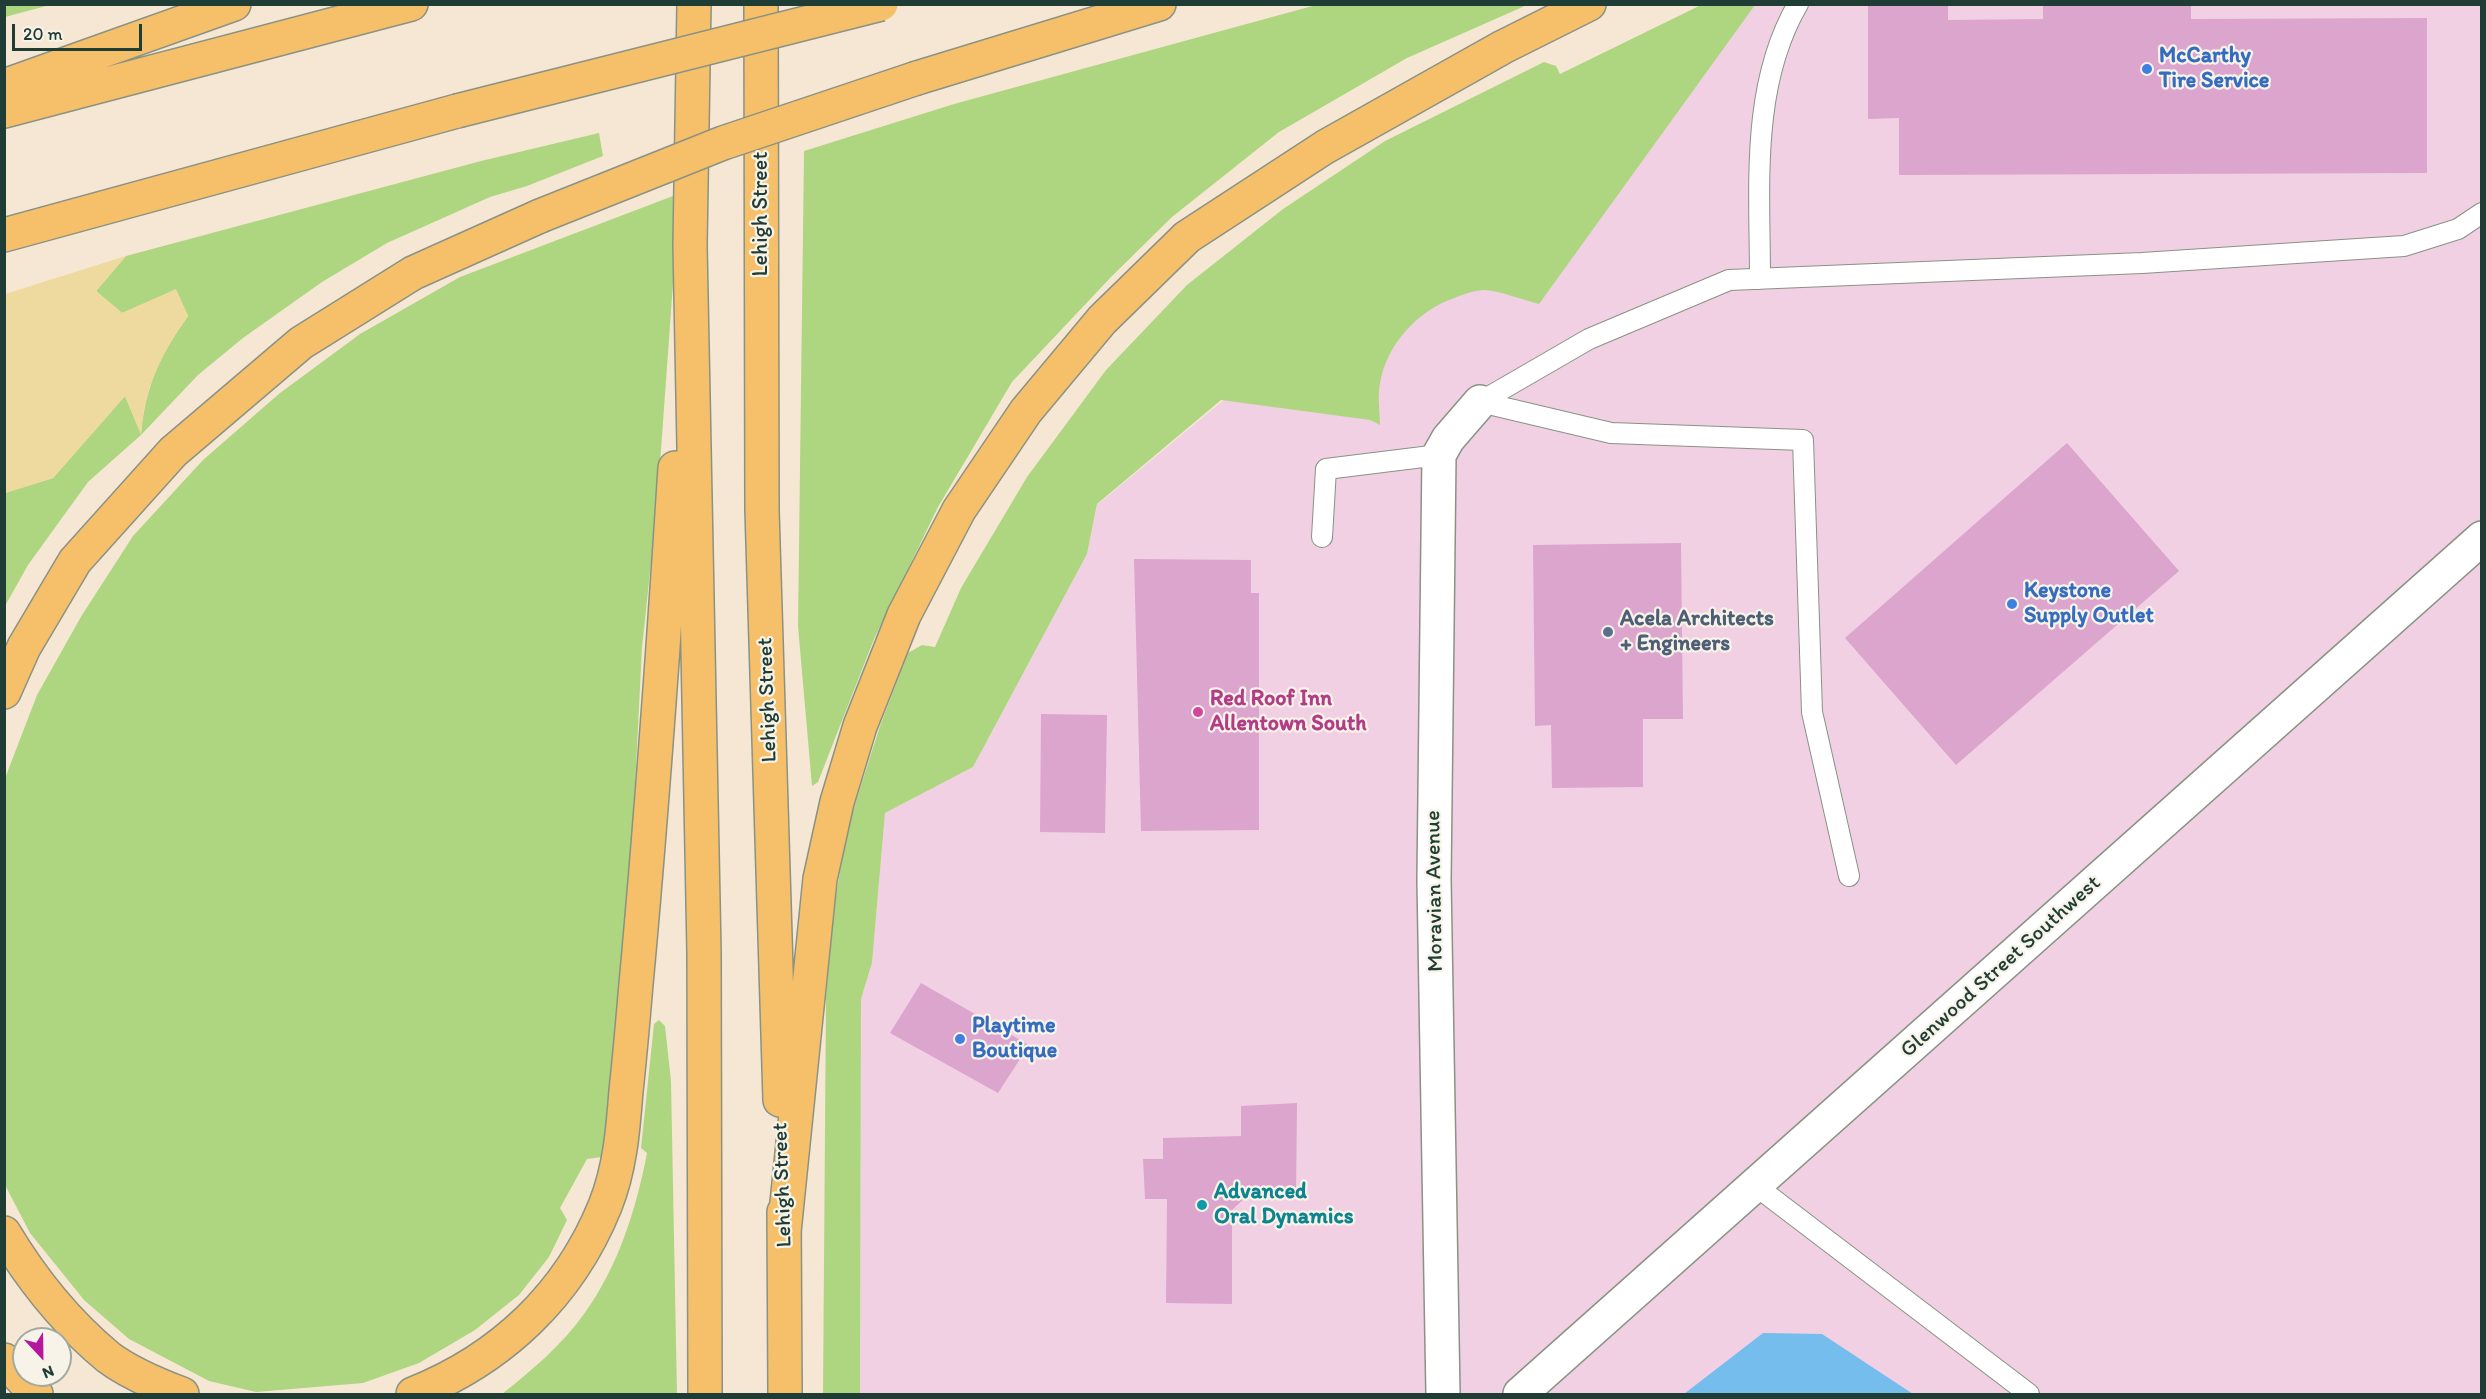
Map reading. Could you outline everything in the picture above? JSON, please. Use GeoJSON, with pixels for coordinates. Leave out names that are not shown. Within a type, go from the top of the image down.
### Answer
{"type":"FeatureCollection","features":[{"type":"Feature","properties":{"kind":"highway"},"geometry":{"type":"LineString","coordinates":[[4,86],[234,4]]}},
{"type":"Feature","properties":{"kind":"highway"},"geometry":{"type":"LineString","coordinates":[[4,111],[411,4]]}},
{"type":"Feature","properties":{"kind":"highway"},"geometry":{"type":"LineString","coordinates":[[693,4],[690,245],[704,952],[705,1395]]}},
{"type":"Feature","properties":{"kind":"highway","name":"Lehigh Street"},"geometry":{"type":"LineString","coordinates":[[761,4],[762,510],[784,1232],[785,1395]]}},
{"type":"Feature","properties":{"kind":"highway"},"geometry":{"type":"LineString","coordinates":[[4,235],[457,111],[881,4]]}},
{"type":"Feature","properties":{"kind":"highway"},"geometry":{"type":"LineString","coordinates":[[4,692],[24,647],[75,561],[173,452],[302,343],[413,273],[540,216],[723,143],[917,78],[1159,4]]}},
{"type":"Feature","properties":{"kind":"highway"},"geometry":{"type":"LineString","coordinates":[[784,1232],[820,879],[837,802],[860,726],[904,615],[959,510],[1026,411],[1041,393],[1102,320],[1187,237],[1325,147],[1503,47],[1589,4]]}},
{"type":"Feature","properties":{"kind":"highway"},"geometry":{"type":"LineString","coordinates":[[414,1395],[448,1381],[496,1350],[538,1312],[574,1267],[605,1206],[621,1151],[651,823],[690,245]]}},
{"type":"Feature","properties":{"kind":"highway"},"geometry":{"type":"LineString","coordinates":[[4,1233],[18,1256],[60,1310],[109,1358],[159,1386],[182,1395]]}},
{"type":"Feature","properties":{"kind":"highway"},"geometry":{"type":"LineString","coordinates":[[4,1360],[36,1395]]}},
{"type":"Feature","properties":{"kind":"street"},"geometry":{"type":"LineString","coordinates":[[1439,455],[1448,439],[1480,402]]}},
{"type":"Feature","properties":{"kind":"street","name":"Moravian Avenue"},"geometry":{"type":"LineString","coordinates":[[1439,455],[1434,880],[1443,1395]]}},
{"type":"Feature","properties":{"kind":"street","name":"Glenwood Street Southwest"},"geometry":{"type":"LineString","coordinates":[[1520,1395],[2481,538]]}},
{"type":"Feature","properties":{"kind":"lane"},"geometry":{"type":"LineString","coordinates":[[1760,279],[1759,144],[1769,85],[1783,30],[1798,4]]}},
{"type":"Feature","properties":{"kind":"lane"},"geometry":{"type":"LineString","coordinates":[[1480,402],[1589,339],[1729,280],[2142,263],[2404,246],[2458,229],[2481,213]]}},
{"type":"Feature","properties":{"kind":"lane"},"geometry":{"type":"LineString","coordinates":[[1480,402],[1611,433],[1803,440],[1812,712],[1849,876]]}},
{"type":"Feature","properties":{"kind":"lane"},"geometry":{"type":"LineString","coordinates":[[1322,537],[1326,469],[1439,455]]}},
{"type":"Feature","properties":{"kind":"lane"},"geometry":{"type":"LineString","coordinates":[[1756,1186],[2029,1395]]}},
{"type":"Feature","properties":{"kind":"shaded area"},"geometry":{"type":"Polygon","coordinates":[[[1701,5],[2481,5],[2481,1394],[860,1394],[861,999],[872,963],[885,813],[973,767],[1087,554],[1097,505],[1701,5]]]}},
{"type":"Feature","properties":{"kind":"green space"},"geometry":{"type":"Polygon","coordinates":[[[5,4],[50,4],[50,5],[5,17],[5,4]]]}},
{"type":"Feature","properties":{"kind":"green space"},"geometry":{"type":"Polygon","coordinates":[[[1316,5],[1527,5],[1407,58],[1279,132],[1172,217],[1111,277],[1012,382],[938,507],[874,639],[818,782],[812,786],[798,626],[804,151],[954,104],[1316,5]]]}},
{"type":"Feature","properties":{"kind":"green space"},"geometry":{"type":"Polygon","coordinates":[[[1701,5],[1755,5],[1539,304],[1498,292],[1481,290],[1449,300],[1423,315],[1401,336],[1386,362],[1379,392],[1380,425],[1370,420],[1221,400],[1097,504],[1087,554],[973,767],[885,813],[872,963],[861,999],[860,1394],[823,1394],[826,997],[833,912],[848,826],[880,726],[908,653],[922,645],[935,647],[961,588],[1027,477],[1106,370],[1187,285],[1283,209],[1385,141],[1544,62],[1556,66],[1560,74],[1701,5]]]}},
{"type":"Feature","properties":{"kind":"green space"},"geometry":{"type":"Polygon","coordinates":[[[599,133],[603,156],[527,186],[490,197],[387,243],[322,282],[243,338],[198,375],[141,435],[88,482],[28,565],[5,606],[5,493],[53,478],[125,396],[141,433],[143,416],[156,371],[188,316],[176,290],[122,313],[96,291],[126,256],[481,161],[599,133]]]}},
{"type":"Feature","properties":{"kind":"green space"},"geometry":{"type":"Polygon","coordinates":[[[673,196],[675,256],[657,505],[642,648],[634,806],[616,1027],[616,1071],[602,1157],[587,1159],[560,1208],[567,1220],[549,1257],[519,1295],[475,1330],[419,1363],[363,1383],[256,1392],[209,1381],[129,1339],[84,1300],[30,1233],[5,1185],[4,781],[37,695],[82,615],[133,536],[203,460],[280,393],[360,334],[460,277],[673,196]]]}},
{"type":"Feature","properties":{"kind":"green space"},"geometry":{"type":"Polygon","coordinates":[[[659,1020],[665,1026],[671,1081],[677,1394],[502,1394],[546,1357],[566,1336],[596,1296],[616,1257],[631,1217],[647,1153],[641,1148],[654,1024],[659,1020]]]}},
{"type":"Feature","properties":{"kind":"sand"},"geometry":{"type":"Polygon","coordinates":[[[126,256],[96,291],[122,313],[176,289],[188,316],[169,345],[150,386],[141,435],[125,396],[53,478],[5,493],[5,294],[126,256]]]}},
{"type":"Feature","properties":{"kind":"water"},"geometry":{"type":"Polygon","coordinates":[[[1763,1333],[1822,1334],[1913,1394],[1684,1394],[1763,1333]]]}},
{"type":"Feature","properties":{"kind":"building","name":"McCarthy Tire Service"},"geometry":{"type":"Polygon","coordinates":[[[1868,4],[1948,4],[1948,20],[2043,19],[2043,4],[2191,4],[2191,19],[2427,18],[2427,173],[1899,175],[1899,118],[1868,119],[1868,4]]]}},
{"type":"Feature","properties":{"kind":"building","name":"Keystone Supply Outlet"},"geometry":{"type":"Polygon","coordinates":[[[2067,443],[2179,571],[1956,765],[1845,638],[2067,443]]]}},
{"type":"Feature","properties":{"kind":"building","name":"Acela Architects + Engineers"},"geometry":{"type":"Polygon","coordinates":[[[1681,543],[1683,719],[1643,719],[1643,787],[1552,788],[1551,725],[1535,726],[1533,545],[1681,543]]]}},
{"type":"Feature","properties":{"kind":"building","name":"Red Roof Inn Allentown South"},"geometry":{"type":"Polygon","coordinates":[[[1134,559],[1251,560],[1251,593],[1259,593],[1259,830],[1141,831],[1134,559]]]}},
{"type":"Feature","properties":{"kind":"building"},"geometry":{"type":"Polygon","coordinates":[[[1041,714],[1107,715],[1105,833],[1040,832],[1041,714]]]}},
{"type":"Feature","properties":{"kind":"building","name":"Playtime Boutique"},"geometry":{"type":"Polygon","coordinates":[[[921,983],[1029,1045],[998,1093],[890,1033],[921,983]]]}},
{"type":"Feature","properties":{"kind":"building","name":"Advanced Oral Dynamics"},"geometry":{"type":"Polygon","coordinates":[[[1297,1103],[1296,1194],[1247,1196],[1232,1210],[1232,1304],[1166,1303],[1167,1199],[1145,1199],[1143,1159],[1163,1159],[1163,1138],[1241,1136],[1241,1106],[1297,1103]]]}},
{"type":"Feature","properties":{"kind":"place","name":"McCarthy Tire Service"},"geometry":{"type":"Point","coordinates":[2147,69]}},
{"type":"Feature","properties":{"kind":"place","name":"Keystone Supply Outlet"},"geometry":{"type":"Point","coordinates":[2012,604]}},
{"type":"Feature","properties":{"kind":"place","name":"Acela Architects + Engineers"},"geometry":{"type":"Point","coordinates":[1608,632]}},
{"type":"Feature","properties":{"kind":"place","name":"Red Roof Inn Allentown South"},"geometry":{"type":"Point","coordinates":[1198,712]}},
{"type":"Feature","properties":{"kind":"place","name":"Playtime Boutique"},"geometry":{"type":"Point","coordinates":[960,1039]}},
{"type":"Feature","properties":{"kind":"place","name":"Advanced Oral Dynamics"},"geometry":{"type":"Point","coordinates":[1202,1205]}}]}
